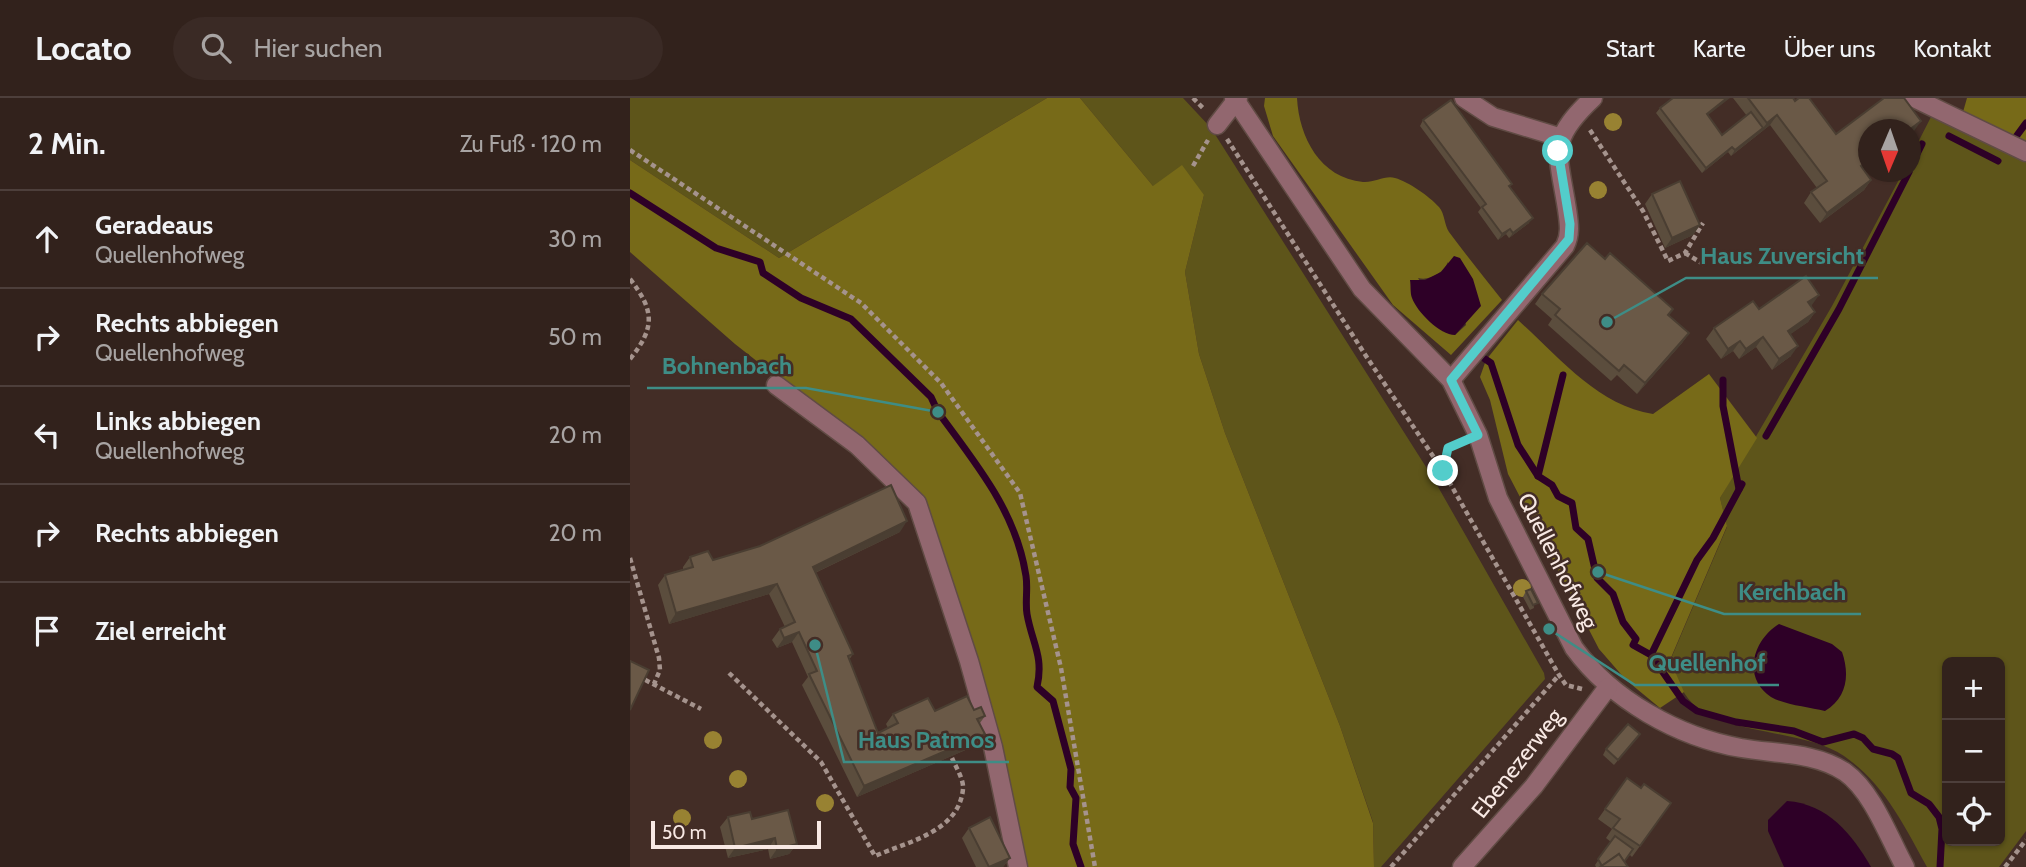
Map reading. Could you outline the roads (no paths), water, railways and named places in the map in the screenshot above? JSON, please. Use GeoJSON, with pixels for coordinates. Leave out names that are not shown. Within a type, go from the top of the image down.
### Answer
{"type":"FeatureCollection","features":[{"type":"Feature","properties":{"kind":"street"},"geometry":{"type":"LineString","coordinates":[[1464,98],[1493,117],[1559,137]]}},
{"type":"Feature","properties":{"kind":"street"},"geometry":{"type":"LineString","coordinates":[[1451,380],[1569,239],[1570,224],[1560,164],[1559,137],[1592,98]]}},
{"type":"Feature","properties":{"kind":"street"},"geometry":{"type":"LineString","coordinates":[[1914,98],[2026,152]]}},
{"type":"Feature","properties":{"kind":"street"},"geometry":{"type":"LineString","coordinates":[[1217,125],[1236,99]]}},
{"type":"Feature","properties":{"kind":"street","name":"Quellenhofweg"},"geometry":{"type":"LineString","coordinates":[[1236,99],[1362,289],[1451,380],[1478,435],[1498,498],[1570,640],[1587,666],[1608,687],[1655,716],[1705,739],[1817,760],[1844,772],[1866,797],[1905,867]]}},
{"type":"Feature","properties":{"kind":"street"},"geometry":{"type":"LineString","coordinates":[[776,385],[857,445],[917,503],[969,661],[993,747],[1018,867]]}},
{"type":"Feature","properties":{"kind":"street","name":"Ebenezerweg"},"geometry":{"type":"LineString","coordinates":[[1462,867],[1534,786],[1608,687]]}},
{"type":"Feature","properties":{"kind":"waterway"},"geometry":{"type":"LineString","coordinates":[[2015,138],[2026,123]]}},
{"type":"Feature","properties":{"kind":"waterway"},"geometry":{"type":"LineString","coordinates":[[1949,136],[1998,161]]}},
{"type":"Feature","properties":{"kind":"waterway"},"geometry":{"type":"LineString","coordinates":[[1766,436],[1839,309],[1904,182]]}},
{"type":"Feature","properties":{"kind":"waterway"},"geometry":{"type":"LineString","coordinates":[[630,193],[716,248],[760,262],[763,273],[801,298],[851,319],[931,397],[938,412],[980,470],[1004,509],[1021,552],[1027,581],[1027,614],[1038,658],[1037,687],[1053,701],[1071,769],[1070,787],[1076,798],[1073,844],[1081,867]]}},
{"type":"Feature","properties":{"kind":"waterway"},"geometry":{"type":"LineString","coordinates":[[1485,359],[1491,363],[1518,445],[1538,476],[1552,485],[1558,496],[1572,503],[1576,528],[1588,539],[1597,578],[1613,594],[1623,622],[1636,639],[1633,645],[1651,655],[1683,701],[1697,711],[1736,722],[1794,731],[1823,742],[1854,734],[1863,738],[1873,749],[1892,754],[1898,758],[1911,793],[1929,804],[1939,817],[1942,829],[1940,867]]}},
{"type":"Feature","properties":{"kind":"waterway"},"geometry":{"type":"LineString","coordinates":[[1538,476],[1563,375]]}},
{"type":"Feature","properties":{"kind":"waterway"},"geometry":{"type":"LineString","coordinates":[[1723,380],[1723,406],[1739,489]]}},
{"type":"Feature","properties":{"kind":"waterway"},"geometry":{"type":"LineString","coordinates":[[1651,655],[1697,560],[1713,538],[1742,484]]}},
{"type":"Feature","properties":{"kind":"place","name":"Haus Zuversicht"},"geometry":{"type":"Point","coordinates":[1607,322]}},
{"type":"Feature","properties":{"kind":"place","name":"Bohnenbach"},"geometry":{"type":"Point","coordinates":[938,412]}},
{"type":"Feature","properties":{"kind":"place","name":"Kerchbach"},"geometry":{"type":"Point","coordinates":[1598,572]}},
{"type":"Feature","properties":{"kind":"place","name":"Quellenhof"},"geometry":{"type":"Point","coordinates":[1549,629]}},
{"type":"Feature","properties":{"kind":"place","name":"Haus Patmos"},"geometry":{"type":"Point","coordinates":[815,645]}}]}
